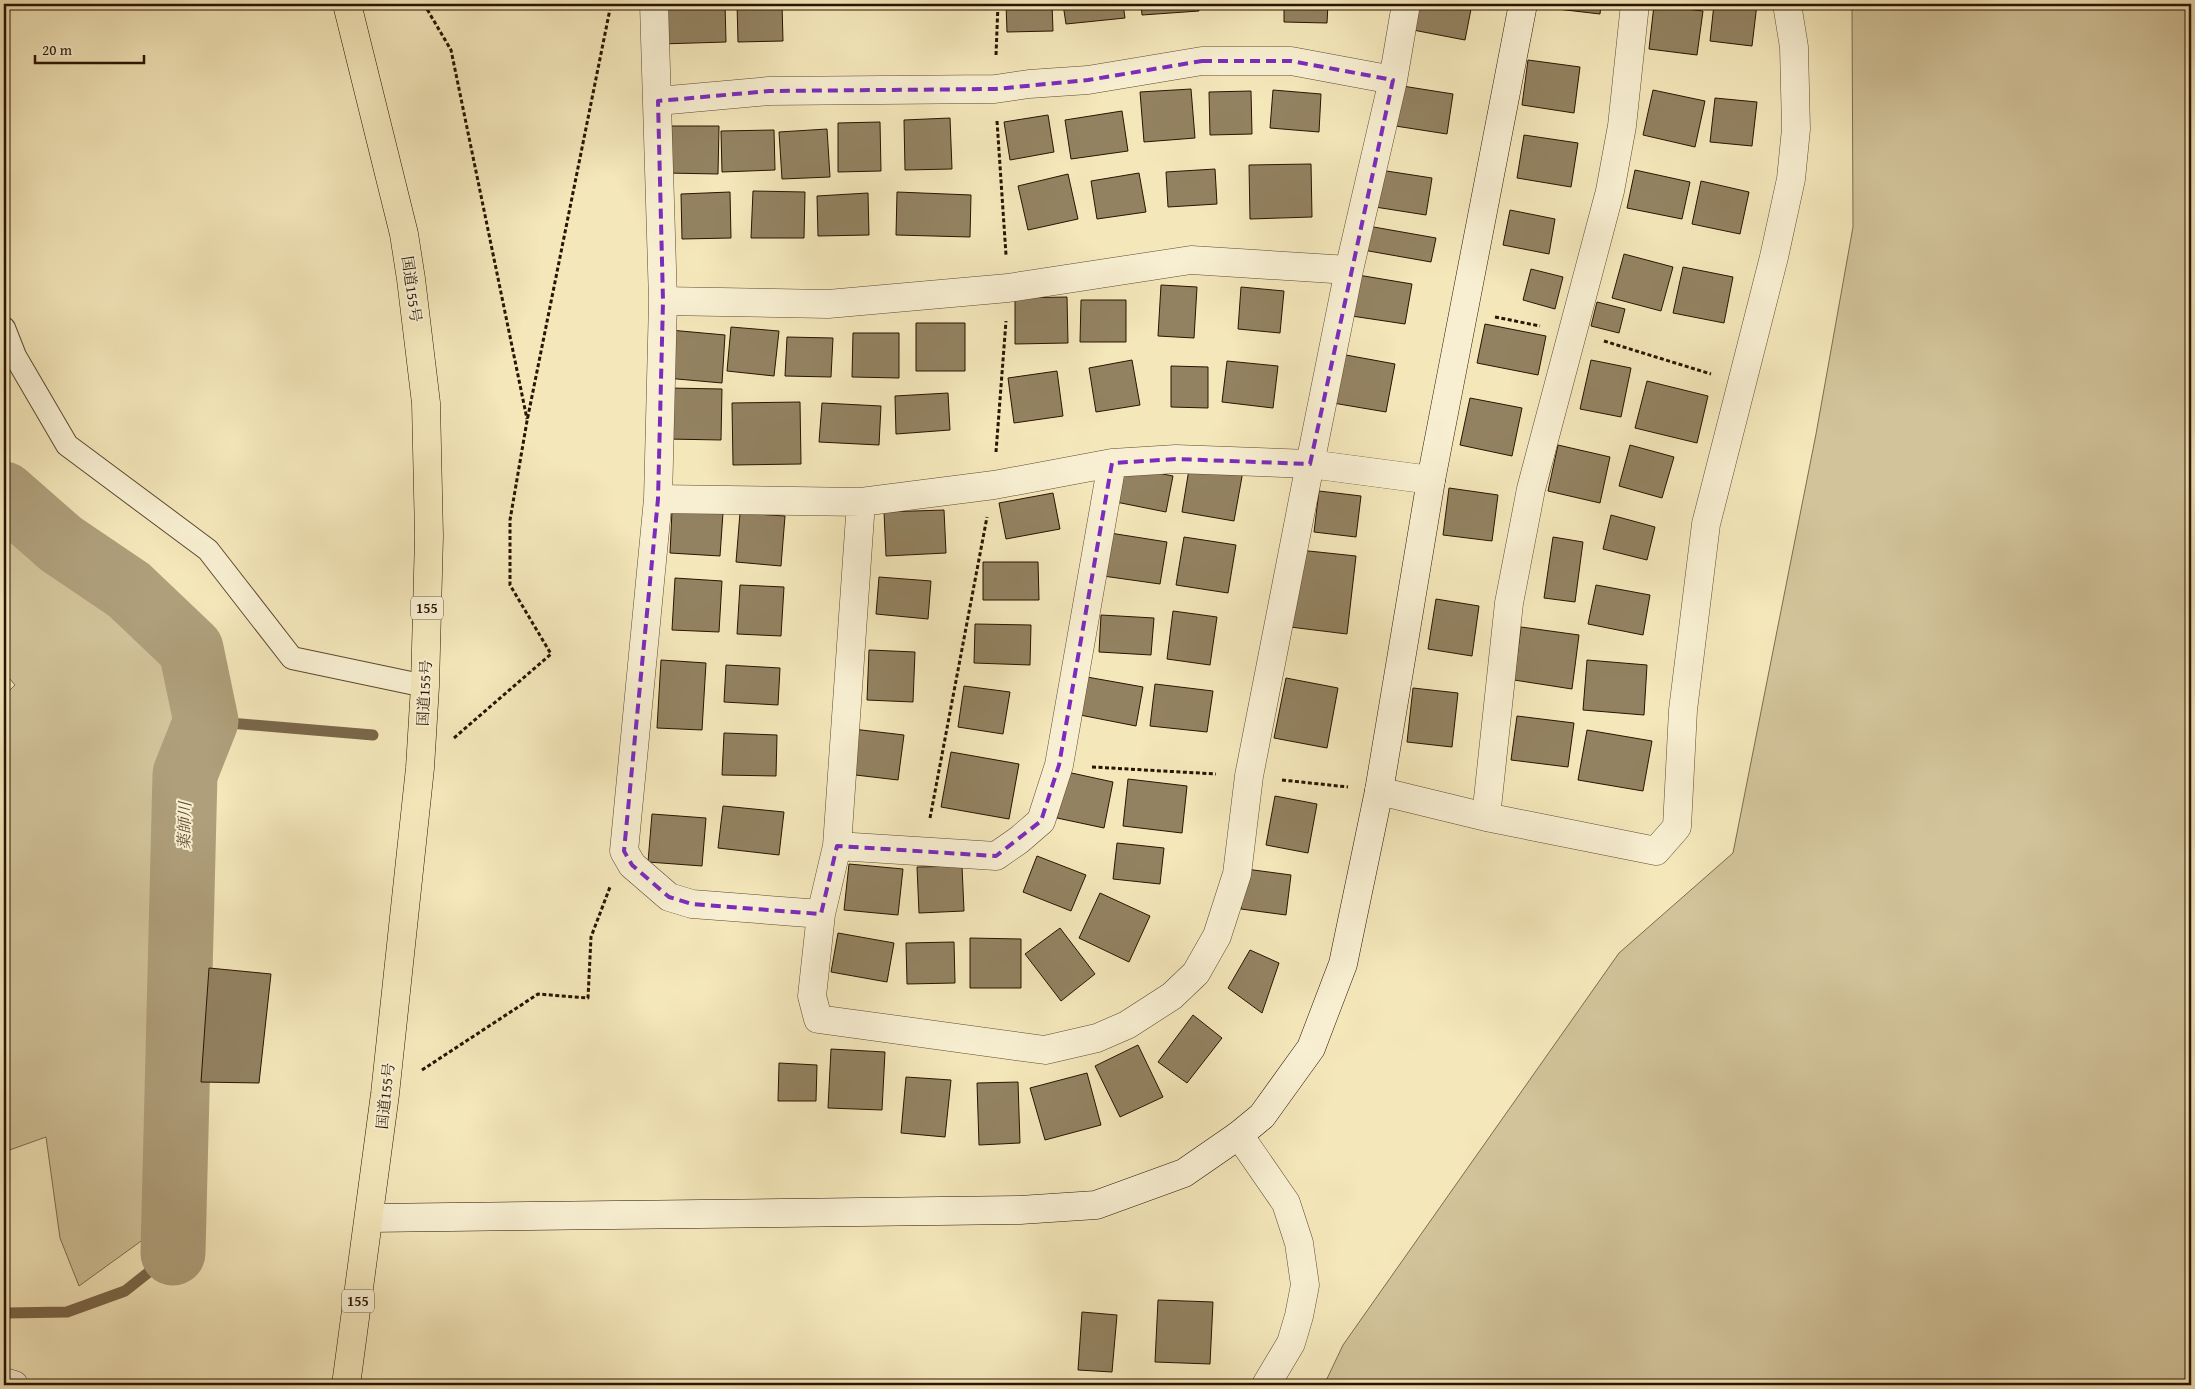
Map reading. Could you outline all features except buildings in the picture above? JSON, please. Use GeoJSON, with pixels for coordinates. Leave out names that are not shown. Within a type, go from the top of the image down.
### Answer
{"type":"FeatureCollection","features":[{"type":"Feature","properties":{"kind":"highway","name":"国道155号"},"geometry":{"type":"LineString","coordinates":[[346,1385],[386,1094],[420,768],[425,686],[429,536],[426,403],[404,234],[348,4]]}},
{"type":"Feature","properties":{"kind":"street"},"geometry":{"type":"LineString","coordinates":[[654,4],[663,301],[658,499],[624,851],[632,865],[669,897],[692,904],[821,914]]}},
{"type":"Feature","properties":{"kind":"street"},"geometry":{"type":"LineString","coordinates":[[861,502],[837,846],[821,914],[812,996],[818,1019],[1045,1050],[1097,1038],[1127,1026],[1178,990],[1196,973],[1217,936],[1237,874],[1250,776],[1310,464],[1349,270],[1393,80],[1406,4]]}},
{"type":"Feature","properties":{"kind":"street"},"geometry":{"type":"LineString","coordinates":[[370,1218],[1020,1210],[1096,1205],[1184,1173],[1240,1135],[1262,1116],[1311,1048],[1343,964],[1379,791],[1430,480],[1523,4]]}},
{"type":"Feature","properties":{"kind":"street"},"geometry":{"type":"LineString","coordinates":[[1486,817],[1509,603],[1531,489],[1610,191],[1622,126],[1635,4]]}},
{"type":"Feature","properties":{"kind":"street"},"geometry":{"type":"LineString","coordinates":[[1379,791],[1486,817],[1656,851],[1677,828],[1683,710],[1706,524],[1769,277],[1791,179],[1796,129],[1794,47],[1787,4]]}},
{"type":"Feature","properties":{"kind":"street"},"geometry":{"type":"LineString","coordinates":[[658,101],[768,91],[995,89],[1029,84],[1088,80],[1202,61],[1291,61],[1393,80]]}},
{"type":"Feature","properties":{"kind":"street"},"geometry":{"type":"LineString","coordinates":[[663,301],[828,304],[1008,288],[1191,260],[1349,270]]}},
{"type":"Feature","properties":{"kind":"street"},"geometry":{"type":"LineString","coordinates":[[658,499],[861,502],[994,485],[1112,464],[1176,459],[1310,464],[1430,480]]}},
{"type":"Feature","properties":{"kind":"street"},"geometry":{"type":"LineString","coordinates":[[837,846],[996,856],[1041,821],[1059,765],[1112,464]]}},
{"type":"Feature","properties":{"kind":"street"},"geometry":{"type":"LineString","coordinates":[[1240,1135],[1286,1203],[1298,1243],[1305,1285],[1291,1343],[1266,1385]]}},
{"type":"Feature","properties":{"kind":"street"},"geometry":{"type":"LineString","coordinates":[[4,1382],[14,1385]]}},
{"type":"Feature","properties":{"kind":"lane"},"geometry":{"type":"LineString","coordinates":[[4,328],[15,356],[67,444],[208,550],[292,658],[425,686]]}},
{"type":"Feature","properties":{"kind":"path"},"geometry":{"type":"LineString","coordinates":[[424,4],[450,50],[528,422]]}},
{"type":"Feature","properties":{"kind":"path"},"geometry":{"type":"LineString","coordinates":[[420,768],[551,654],[510,585],[510,520],[611,4]]}},
{"type":"Feature","properties":{"kind":"path"},"geometry":{"type":"LineString","coordinates":[[924,851],[994,485],[1008,288],[995,89],[998,4]]}},
{"type":"Feature","properties":{"kind":"path"},"geometry":{"type":"LineString","coordinates":[[386,1094],[538,994],[588,998],[591,937],[624,851]]}},
{"type":"Feature","properties":{"kind":"highlighted area"},"geometry":{"type":"Polygon","coordinates":[[[1202,61],[1291,61],[1393,80],[1310,464],[1176,459],[1112,463],[1059,765],[1041,821],[996,856],[837,846],[821,914],[692,904],[669,897],[632,865],[624,851],[658,499],[663,301],[658,101],[769,91],[995,89],[1088,80],[1202,61]]]}},
{"type":"Feature","properties":{"kind":"shaded area"},"geometry":{"type":"Polygon","coordinates":[[[1852,4],[2191,4],[2191,1385],[1324,1385],[1343,1345],[1619,953],[1733,853],[1816,434],[1853,227],[1852,4]]]}},
{"type":"Feature","properties":{"kind":"shaded area"},"geometry":{"type":"Polygon","coordinates":[[[4,515],[14,528],[166,643],[231,735],[205,818],[163,871],[155,1231],[79,1286],[60,1238],[46,1137],[4,1152],[4,696],[15,685],[4,672],[4,515]]]}},
{"type":"Feature","properties":{"kind":"waterway","name":"薬師川"},"geometry":{"type":"LineString","coordinates":[[4,494],[61,544],[129,590],[191,649],[206,721],[185,774],[173,1253]]}},
{"type":"Feature","properties":{"kind":"waterway"},"geometry":{"type":"LineString","coordinates":[[206,721],[373,735]]}},
{"type":"Feature","properties":{"kind":"waterway"},"geometry":{"type":"LineString","coordinates":[[7,1313],[67,1312],[125,1291],[173,1253]]}}]}
